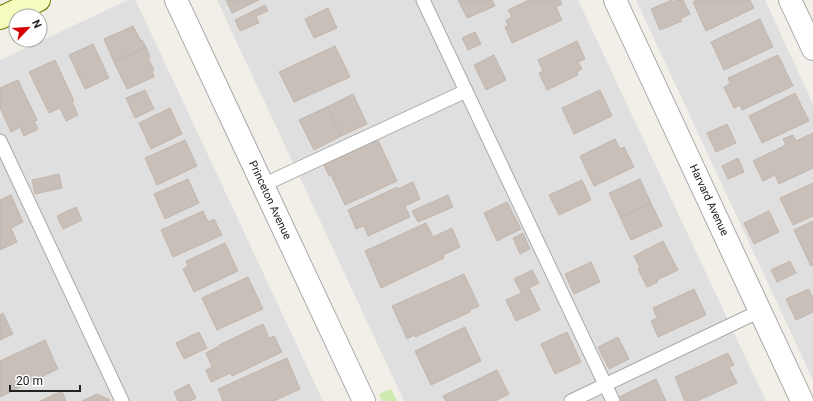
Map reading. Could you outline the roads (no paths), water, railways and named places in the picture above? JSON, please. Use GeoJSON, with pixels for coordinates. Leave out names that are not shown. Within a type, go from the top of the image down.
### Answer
{"type":"FeatureCollection","features":[{"type":"Feature","properties":{"kind":"street"},"geometry":{"type":"LineString","coordinates":[[0,18],[39,0]]}},
{"type":"Feature","properties":{"kind":"street","name":"Princeton Avenue"},"geometry":{"type":"LineString","coordinates":[[176,0],[364,401]]}},
{"type":"Feature","properties":{"kind":"street","name":"Harvard Avenue"},"geometry":{"type":"LineString","coordinates":[[615,0],[802,401]]}},
{"type":"Feature","properties":{"kind":"street"},"geometry":{"type":"LineString","coordinates":[[790,0],[813,49]]}},
{"type":"Feature","properties":{"kind":"lane"},"geometry":{"type":"LineString","coordinates":[[423,0],[613,401]]}},
{"type":"Feature","properties":{"kind":"lane"},"geometry":{"type":"LineString","coordinates":[[263,185],[466,91]]}},
{"type":"Feature","properties":{"kind":"lane"},"geometry":{"type":"LineString","coordinates":[[0,141],[122,401]]}},
{"type":"Feature","properties":{"kind":"lane"},"geometry":{"type":"LineString","coordinates":[[571,401],[760,311]]}}]}
